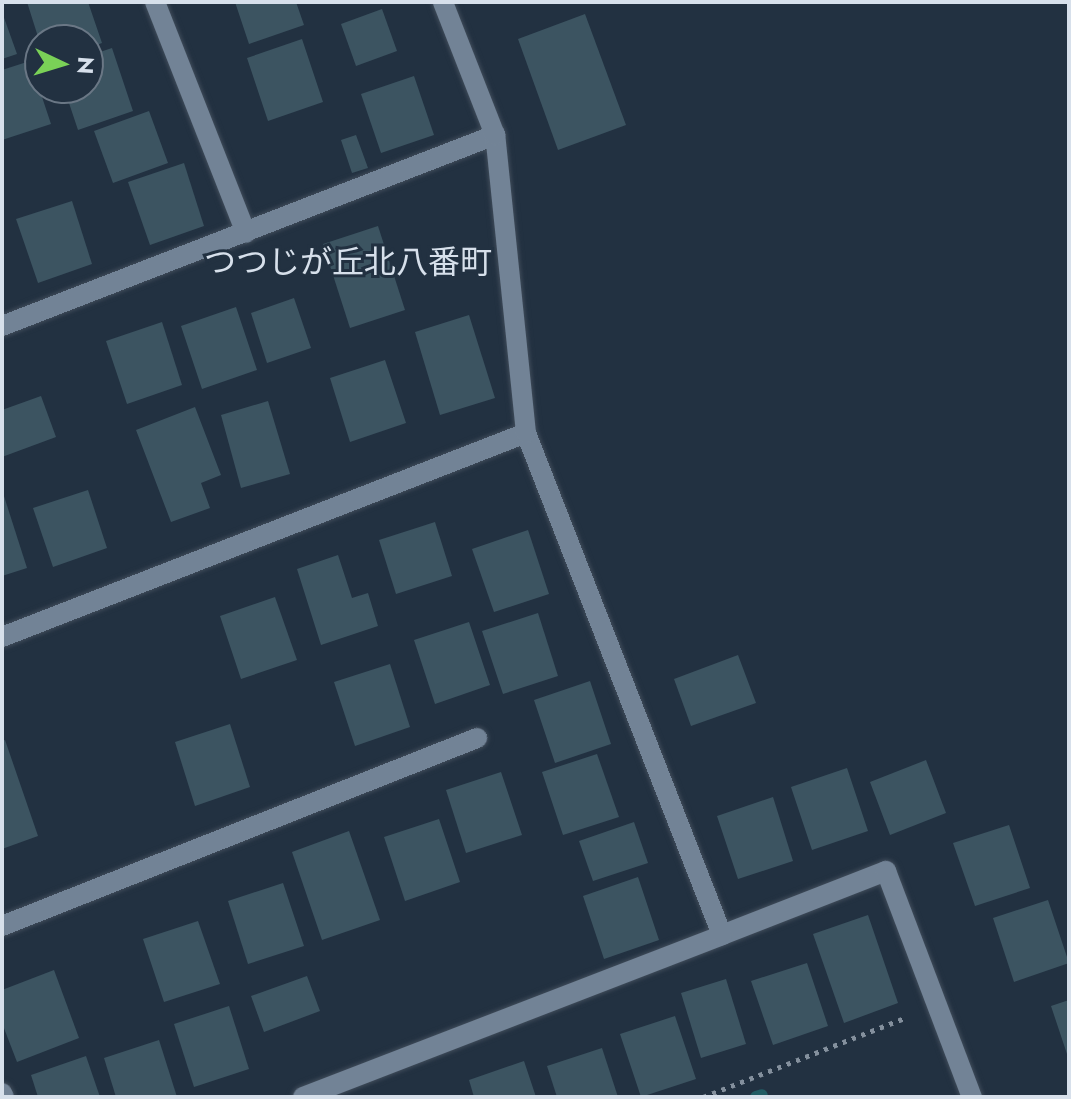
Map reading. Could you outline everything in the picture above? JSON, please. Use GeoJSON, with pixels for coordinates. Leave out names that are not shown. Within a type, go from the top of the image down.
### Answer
{"type":"FeatureCollection","features":[{"type":"Feature","properties":{"kind":"street"},"geometry":{"type":"LineString","coordinates":[[155,2],[246,233]]}},
{"type":"Feature","properties":{"kind":"street"},"geometry":{"type":"LineString","coordinates":[[443,2],[495,135],[526,433],[722,935]]}},
{"type":"Feature","properties":{"kind":"street"},"geometry":{"type":"LineString","coordinates":[[2,326],[495,135]]}},
{"type":"Feature","properties":{"kind":"street"},"geometry":{"type":"LineString","coordinates":[[2,637],[526,433]]}},
{"type":"Feature","properties":{"kind":"street"},"geometry":{"type":"LineString","coordinates":[[2,926],[477,738]]}},
{"type":"Feature","properties":{"kind":"street"},"geometry":{"type":"LineString","coordinates":[[303,1097],[886,871],[972,1097]]}},
{"type":"Feature","properties":{"kind":"path"},"geometry":{"type":"LineString","coordinates":[[703,1097],[936,1006]]}},
{"type":"Feature","properties":{"kind":"building"},"geometry":{"type":"Polygon","coordinates":[[[27,2],[88,2],[96,24],[34,24],[27,2]]]}},
{"type":"Feature","properties":{"kind":"building"},"geometry":{"type":"Polygon","coordinates":[[[235,2],[296,2],[304,25],[249,44],[235,2]]]}},
{"type":"Feature","properties":{"kind":"building"},"geometry":{"type":"Polygon","coordinates":[[[382,9],[397,51],[356,66],[341,24],[382,9]]]}},
{"type":"Feature","properties":{"kind":"building"},"geometry":{"type":"Polygon","coordinates":[[[2,12],[17,54],[2,59],[2,12]]]}},
{"type":"Feature","properties":{"kind":"building"},"geometry":{"type":"Polygon","coordinates":[[[585,14],[626,125],[558,150],[518,39],[585,14]]]}},
{"type":"Feature","properties":{"kind":"building"},"geometry":{"type":"Polygon","coordinates":[[[302,39],[323,102],[268,121],[247,58],[302,39]]]}},
{"type":"Feature","properties":{"kind":"building"},"geometry":{"type":"Polygon","coordinates":[[[112,48],[133,111],[78,130],[69,104],[104,104],[104,51],[112,48]]]}},
{"type":"Feature","properties":{"kind":"building"},"geometry":{"type":"Polygon","coordinates":[[[24,63],[24,104],[44,104],[51,124],[2,140],[2,70],[24,63]]]}},
{"type":"Feature","properties":{"kind":"building"},"geometry":{"type":"Polygon","coordinates":[[[414,76],[434,135],[381,153],[361,94],[414,76]]]}},
{"type":"Feature","properties":{"kind":"building"},"geometry":{"type":"Polygon","coordinates":[[[149,111],[168,163],[113,183],[94,131],[149,111]]]}},
{"type":"Feature","properties":{"kind":"building"},"geometry":{"type":"Polygon","coordinates":[[[356,135],[368,168],[352,173],[341,140],[356,135]]]}},
{"type":"Feature","properties":{"kind":"building"},"geometry":{"type":"Polygon","coordinates":[[[184,163],[204,226],[150,245],[128,182],[184,163]]]}},
{"type":"Feature","properties":{"kind":"building"},"geometry":{"type":"Polygon","coordinates":[[[72,201],[92,264],[38,283],[16,219],[72,201]]]}},
{"type":"Feature","properties":{"kind":"building"},"geometry":{"type":"Polygon","coordinates":[[[378,226],[405,310],[350,328],[323,244],[378,226]]]}},
{"type":"Feature","properties":{"kind":"building"},"geometry":{"type":"Polygon","coordinates":[[[294,298],[311,348],[267,363],[251,313],[294,298]]]}},
{"type":"Feature","properties":{"kind":"building"},"geometry":{"type":"Polygon","coordinates":[[[236,307],[257,370],[202,389],[181,326],[236,307]]]}},
{"type":"Feature","properties":{"kind":"building"},"geometry":{"type":"Polygon","coordinates":[[[469,315],[495,398],[440,415],[415,332],[469,315]]]}},
{"type":"Feature","properties":{"kind":"building"},"geometry":{"type":"Polygon","coordinates":[[[162,322],[182,385],[127,404],[106,341],[162,322]]]}},
{"type":"Feature","properties":{"kind":"building"},"geometry":{"type":"Polygon","coordinates":[[[385,360],[406,423],[350,442],[330,378],[385,360]]]}},
{"type":"Feature","properties":{"kind":"building"},"geometry":{"type":"Polygon","coordinates":[[[41,396],[56,437],[2,457],[2,410],[41,396]]]}},
{"type":"Feature","properties":{"kind":"building"},"geometry":{"type":"Polygon","coordinates":[[[268,401],[290,474],[241,488],[221,415],[268,401]]]}},
{"type":"Feature","properties":{"kind":"building"},"geometry":{"type":"Polygon","coordinates":[[[195,407],[221,475],[201,483],[210,508],[171,522],[136,430],[195,407]]]}},
{"type":"Feature","properties":{"kind":"building"},"geometry":{"type":"Polygon","coordinates":[[[88,490],[107,548],[53,567],[33,508],[88,490]]]}},
{"type":"Feature","properties":{"kind":"building"},"geometry":{"type":"Polygon","coordinates":[[[2,494],[27,568],[2,576],[2,494]]]}},
{"type":"Feature","properties":{"kind":"building"},"geometry":{"type":"Polygon","coordinates":[[[435,522],[452,576],[396,594],[379,540],[435,522]]]}},
{"type":"Feature","properties":{"kind":"building"},"geometry":{"type":"Polygon","coordinates":[[[528,530],[549,594],[494,612],[472,549],[528,530]]]}},
{"type":"Feature","properties":{"kind":"building"},"geometry":{"type":"Polygon","coordinates":[[[338,555],[352,598],[368,593],[378,626],[321,645],[297,569],[338,555]]]}},
{"type":"Feature","properties":{"kind":"building"},"geometry":{"type":"Polygon","coordinates":[[[275,597],[297,660],[241,679],[220,616],[275,597]]]}},
{"type":"Feature","properties":{"kind":"building"},"geometry":{"type":"Polygon","coordinates":[[[538,613],[558,676],[503,694],[482,631],[538,613]]]}},
{"type":"Feature","properties":{"kind":"building"},"geometry":{"type":"Polygon","coordinates":[[[469,622],[490,685],[435,704],[414,640],[469,622]]]}},
{"type":"Feature","properties":{"kind":"building"},"geometry":{"type":"Polygon","coordinates":[[[738,655],[756,703],[691,726],[674,679],[738,655]]]}},
{"type":"Feature","properties":{"kind":"building"},"geometry":{"type":"Polygon","coordinates":[[[390,664],[410,727],[355,746],[334,682],[390,664]]]}},
{"type":"Feature","properties":{"kind":"building"},"geometry":{"type":"Polygon","coordinates":[[[590,681],[611,744],[555,763],[534,700],[590,681]]]}},
{"type":"Feature","properties":{"kind":"building"},"geometry":{"type":"Polygon","coordinates":[[[230,724],[250,787],[195,806],[175,742],[230,724]]]}},
{"type":"Feature","properties":{"kind":"building"},"geometry":{"type":"Polygon","coordinates":[[[5,740],[38,836],[2,849],[2,741],[5,740]]]}},
{"type":"Feature","properties":{"kind":"building"},"geometry":{"type":"Polygon","coordinates":[[[597,754],[619,817],[563,835],[542,772],[597,754]]]}},
{"type":"Feature","properties":{"kind":"building"},"geometry":{"type":"Polygon","coordinates":[[[926,760],[946,813],[890,835],[870,782],[926,760]]]}},
{"type":"Feature","properties":{"kind":"building"},"geometry":{"type":"Polygon","coordinates":[[[847,768],[868,831],[812,850],[791,787],[847,768]]]}},
{"type":"Feature","properties":{"kind":"building"},"geometry":{"type":"Polygon","coordinates":[[[501,772],[522,835],[466,853],[446,790],[501,772]]]}},
{"type":"Feature","properties":{"kind":"building"},"geometry":{"type":"Polygon","coordinates":[[[773,797],[793,861],[738,879],[717,816],[773,797]]]}},
{"type":"Feature","properties":{"kind":"building"},"geometry":{"type":"Polygon","coordinates":[[[439,819],[460,882],[405,901],[384,837],[439,819]]]}},
{"type":"Feature","properties":{"kind":"building"},"geometry":{"type":"Polygon","coordinates":[[[634,822],[648,863],[593,881],[579,841],[634,822]]]}},
{"type":"Feature","properties":{"kind":"building"},"geometry":{"type":"Polygon","coordinates":[[[1009,825],[1030,888],[975,906],[953,843],[1009,825]]]}},
{"type":"Feature","properties":{"kind":"building"},"geometry":{"type":"Polygon","coordinates":[[[349,831],[380,920],[322,940],[292,852],[349,831]]]}},
{"type":"Feature","properties":{"kind":"building"},"geometry":{"type":"Polygon","coordinates":[[[638,877],[659,940],[604,959],[583,896],[638,877]]]}},
{"type":"Feature","properties":{"kind":"building"},"geometry":{"type":"Polygon","coordinates":[[[283,883],[304,946],[248,964],[228,901],[283,883]]]}},
{"type":"Feature","properties":{"kind":"building"},"geometry":{"type":"Polygon","coordinates":[[[1048,900],[1069,963],[1014,982],[993,918],[1048,900]]]}},
{"type":"Feature","properties":{"kind":"building"},"geometry":{"type":"Polygon","coordinates":[[[868,915],[898,1003],[844,1023],[813,934],[868,915]]]}},
{"type":"Feature","properties":{"kind":"building"},"geometry":{"type":"Polygon","coordinates":[[[198,921],[220,984],[164,1002],[143,939],[198,921]]]}},
{"type":"Feature","properties":{"kind":"building"},"geometry":{"type":"Polygon","coordinates":[[[807,963],[828,1026],[773,1045],[751,981],[807,963]]]}},
{"type":"Feature","properties":{"kind":"building"},"geometry":{"type":"Polygon","coordinates":[[[54,970],[79,1038],[17,1062],[2,1023],[2,990],[54,970]]]}},
{"type":"Feature","properties":{"kind":"building"},"geometry":{"type":"Polygon","coordinates":[[[307,976],[320,1011],[264,1032],[251,996],[307,976]]]}},
{"type":"Feature","properties":{"kind":"building"},"geometry":{"type":"Polygon","coordinates":[[[726,979],[746,1044],[701,1058],[681,993],[726,979]]]}},
{"type":"Feature","properties":{"kind":"building"},"geometry":{"type":"Polygon","coordinates":[[[1069,1000],[1069,1057],[1068,1057],[1051,1006],[1069,1000]]]}},
{"type":"Feature","properties":{"kind":"building"},"geometry":{"type":"Polygon","coordinates":[[[229,1006],[249,1069],[194,1087],[174,1024],[229,1006]]]}},
{"type":"Feature","properties":{"kind":"building"},"geometry":{"type":"Polygon","coordinates":[[[675,1016],[696,1079],[641,1097],[620,1034],[675,1016]]]}},
{"type":"Feature","properties":{"kind":"building"},"geometry":{"type":"Polygon","coordinates":[[[159,1040],[177,1097],[116,1097],[104,1058],[159,1040]]]}},
{"type":"Feature","properties":{"kind":"building"},"geometry":{"type":"Polygon","coordinates":[[[602,1048],[618,1097],[557,1097],[547,1066],[602,1048]]]}},
{"type":"Feature","properties":{"kind":"building"},"geometry":{"type":"Polygon","coordinates":[[[86,1056],[100,1097],[38,1097],[31,1075],[86,1056]]]}},
{"type":"Feature","properties":{"kind":"building"},"geometry":{"type":"Polygon","coordinates":[[[524,1061],[536,1097],[474,1097],[469,1080],[524,1061]]]}},
{"type":"Feature","properties":{"kind":"waterway"},"geometry":{"type":"LineString","coordinates":[[756,1097],[762,1095]]}},
{"type":"Feature","properties":{"kind":"district","name":"つつじが丘北八番町"},"geometry":{"type":"Point","coordinates":[348,262]}}]}
